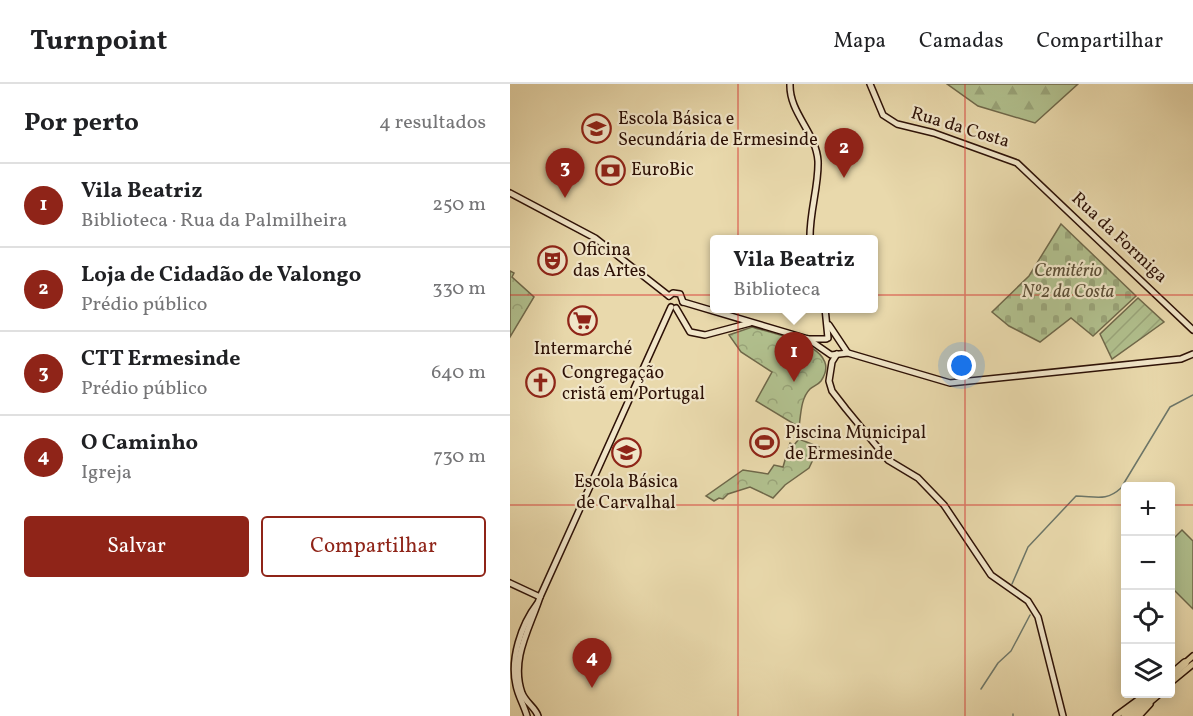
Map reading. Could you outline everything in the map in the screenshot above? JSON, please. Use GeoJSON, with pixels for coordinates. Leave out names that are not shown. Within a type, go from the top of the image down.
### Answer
{"type":"FeatureCollection","features":[{"type":"Feature","properties":{"kind":"highway"},"geometry":{"type":"LineString","coordinates":[[1175,672],[1189,664]]}},
{"type":"Feature","properties":{"kind":"highway"},"geometry":{"type":"LineString","coordinates":[[1125,716],[1145,698]]}},
{"type":"Feature","properties":{"kind":"highway"},"geometry":{"type":"LineString","coordinates":[[1132,716],[1153,698]]}},
{"type":"Feature","properties":{"kind":"main road"},"geometry":{"type":"LineString","coordinates":[[790,84],[790,95],[810,132],[818,161],[809,217],[810,235]]}},
{"type":"Feature","properties":{"kind":"main road","name":"Rua da Costa"},"geometry":{"type":"LineString","coordinates":[[870,84],[880,111],[890,120],[908,128],[934,133],[1008,158],[1025,170]]}},
{"type":"Feature","properties":{"kind":"main road","name":"Rua da Formiga"},"geometry":{"type":"LineString","coordinates":[[1025,170],[1193,330]]}},
{"type":"Feature","properties":{"kind":"main road"},"geometry":{"type":"LineString","coordinates":[[510,193],[595,238],[669,296]]}},
{"type":"Feature","properties":{"kind":"main road"},"geometry":{"type":"LineString","coordinates":[[669,296],[675,292],[680,294],[683,302]]}},
{"type":"Feature","properties":{"kind":"main road"},"geometry":{"type":"LineString","coordinates":[[669,296],[668,301],[687,329],[700,335],[752,323]]}},
{"type":"Feature","properties":{"kind":"main road"},"geometry":{"type":"LineString","coordinates":[[539,600],[522,644],[518,669],[522,692],[536,713],[527,716],[515,682],[516,655],[523,631],[674,307],[683,302],[710,310]]}},
{"type":"Feature","properties":{"kind":"main road"},"geometry":{"type":"LineString","coordinates":[[719,313],[808,339],[838,338]]}},
{"type":"Feature","properties":{"kind":"main road"},"geometry":{"type":"LineString","coordinates":[[826,313],[829,325],[838,338],[840,351],[831,366],[829,381],[832,391],[888,460],[918,477],[954,515],[991,575],[1028,601],[1038,617],[1063,716]]}},
{"type":"Feature","properties":{"kind":"main road"},"geometry":{"type":"LineString","coordinates":[[829,325],[825,351],[831,366]]}},
{"type":"Feature","properties":{"kind":"main road"},"geometry":{"type":"LineString","coordinates":[[808,339],[825,351],[848,353],[950,383],[1181,359],[1193,361]]}},
{"type":"Feature","properties":{"kind":"main road"},"geometry":{"type":"LineString","coordinates":[[1181,359],[1193,354]]}},
{"type":"Feature","properties":{"kind":"main road"},"geometry":{"type":"LineString","coordinates":[[510,584],[539,600]]}},
{"type":"Feature","properties":{"kind":"main road"},"geometry":{"type":"LineString","coordinates":[[1175,678],[1189,664],[1193,656]]}},
{"type":"Feature","properties":{"kind":"main road"},"geometry":{"type":"LineString","coordinates":[[1116,716],[1139,698]]}},
{"type":"Feature","properties":{"kind":"main road"},"geometry":{"type":"LineString","coordinates":[[1139,716],[1155,698]]}},
{"type":"Feature","properties":{"kind":"green space"},"geometry":{"type":"Polygon","coordinates":[[[947,84],[1078,84],[1035,123],[978,106],[947,84]]]}},
{"type":"Feature","properties":{"kind":"green space","name":"Cemitério Nº2 da Costa"},"geometry":{"type":"Polygon","coordinates":[[[1061,224],[1136,296],[1093,336],[1071,318],[1040,342],[1009,326],[992,312],[1029,276],[1061,224]]]}},
{"type":"Feature","properties":{"kind":"green space"},"geometry":{"type":"Polygon","coordinates":[[[510,271],[514,273],[512,277],[534,297],[510,337],[510,271]]]}},
{"type":"Feature","properties":{"kind":"green space"},"geometry":{"type":"Polygon","coordinates":[[[1138,298],[1164,322],[1112,359],[1100,334],[1138,298]]]}},
{"type":"Feature","properties":{"kind":"green space"},"geometry":{"type":"Polygon","coordinates":[[[752,327],[803,344],[815,350],[823,359],[826,369],[821,381],[810,389],[805,397],[799,427],[756,401],[772,372],[741,352],[729,335],[752,327]]]}},
{"type":"Feature","properties":{"kind":"green space"},"geometry":{"type":"Polygon","coordinates":[[[799,439],[819,447],[809,468],[785,485],[773,498],[750,487],[714,501],[706,496],[743,470],[768,474],[774,465],[783,467],[790,443],[794,445],[799,439]]]}},
{"type":"Feature","properties":{"kind":"green space"},"geometry":{"type":"Polygon","coordinates":[[[1182,530],[1193,541],[1193,609],[1175,591],[1175,537],[1182,530]]]}},
{"type":"Feature","properties":{"kind":"waterway"},"geometry":{"type":"LineString","coordinates":[[1012,584],[1028,547],[1076,496],[1105,497],[1121,488],[1170,407],[1193,395]]}},
{"type":"Feature","properties":{"kind":"waterway"},"geometry":{"type":"LineString","coordinates":[[981,689],[998,663],[1011,651],[1030,615]]}},
{"type":"Feature","properties":{"kind":"place","name":"Escola Básica e Secundária de Ermesinde"},"geometry":{"type":"Point","coordinates":[597,129]}},
{"type":"Feature","properties":{"kind":"place","name":"EuroBic"},"geometry":{"type":"Point","coordinates":[610,170]}},
{"type":"Feature","properties":{"kind":"place","name":"Loja de Cidadão de Valongo"},"geometry":{"type":"Point","coordinates":[844,178]}},
{"type":"Feature","properties":{"kind":"place","name":"CTT Ermesinde"},"geometry":{"type":"Point","coordinates":[565,198]}},
{"type":"Feature","properties":{"kind":"place","name":"Oficina das Artes"},"geometry":{"type":"Point","coordinates":[552,260]}},
{"type":"Feature","properties":{"kind":"place","name":"Intermarché"},"geometry":{"type":"Point","coordinates":[583,320]}},
{"type":"Feature","properties":{"kind":"place","name":"Vila Beatriz"},"geometry":{"type":"Point","coordinates":[794,382]}},
{"type":"Feature","properties":{"kind":"place","name":"Congregação cristã em Portugal"},"geometry":{"type":"Point","coordinates":[541,383]}},
{"type":"Feature","properties":{"kind":"place","name":"Piscina Municipal de Ermesinde"},"geometry":{"type":"Point","coordinates":[764,443]}},
{"type":"Feature","properties":{"kind":"place","name":"Escola Básica de Carvalhal"},"geometry":{"type":"Point","coordinates":[626,453]}},
{"type":"Feature","properties":{"kind":"place","name":"O Caminho"},"geometry":{"type":"Point","coordinates":[592,688]}}]}
